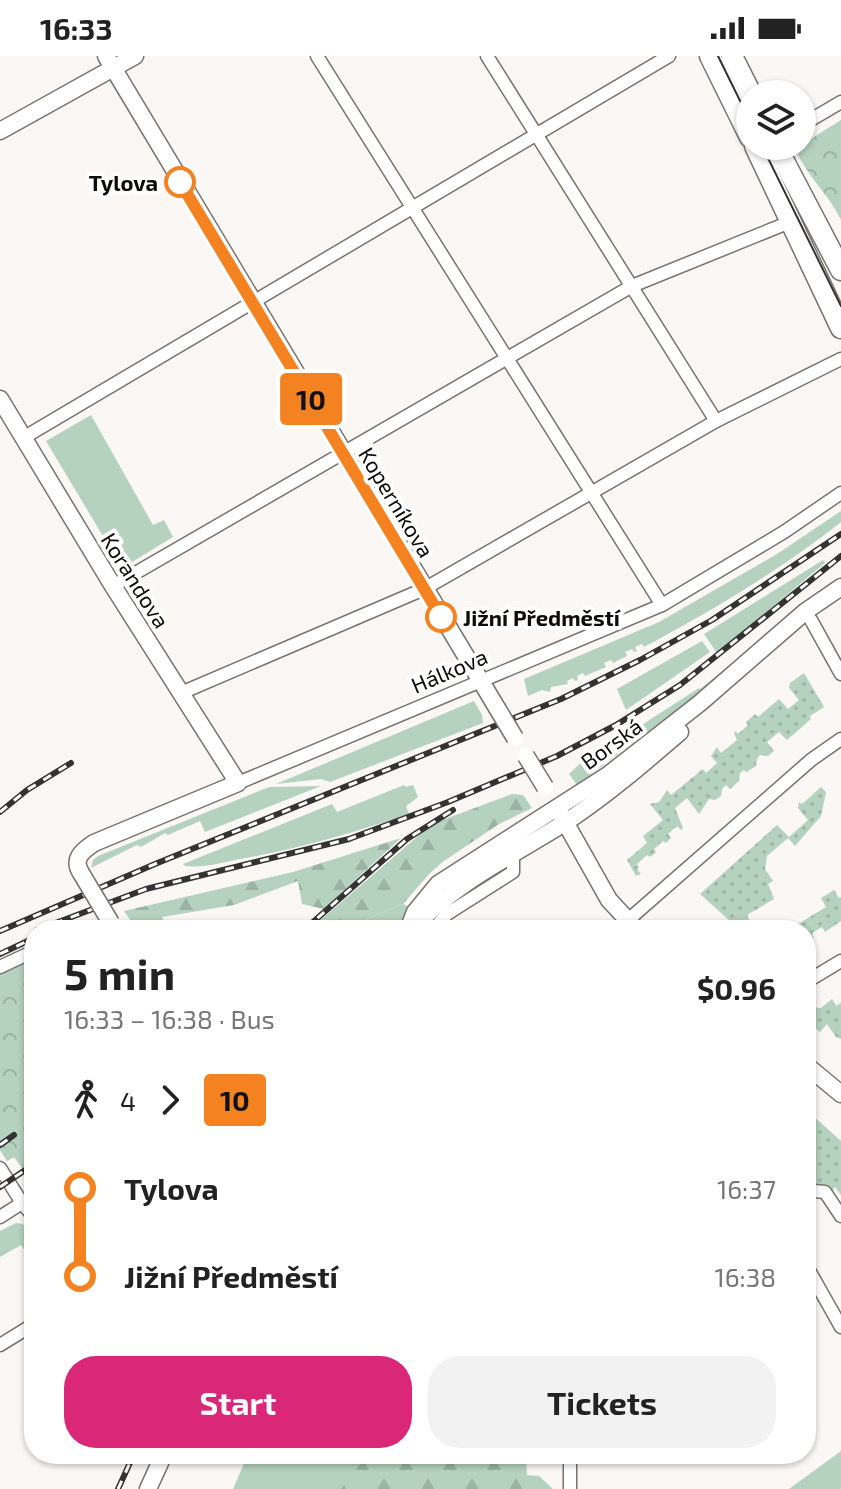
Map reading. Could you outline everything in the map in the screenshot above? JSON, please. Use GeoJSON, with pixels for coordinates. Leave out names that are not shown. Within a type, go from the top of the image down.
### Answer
{"type":"FeatureCollection","features":[{"type":"Feature","properties":{"kind":"main road"},"geometry":{"type":"LineString","coordinates":[[710,56],[736,109]]}},
{"type":"Feature","properties":{"kind":"main road"},"geometry":{"type":"LineString","coordinates":[[734,57],[745,80]]}},
{"type":"Feature","properties":{"kind":"main road"},"geometry":{"type":"LineString","coordinates":[[761,160],[841,328]]}},
{"type":"Feature","properties":{"kind":"main road"},"geometry":{"type":"LineString","coordinates":[[783,160],[841,270]]}},
{"type":"Feature","properties":{"kind":"street"},"geometry":{"type":"LineString","coordinates":[[0,131],[110,62],[135,56]]}},
{"type":"Feature","properties":{"kind":"street"},"geometry":{"type":"LineString","coordinates":[[317,56],[662,605]]}},
{"type":"Feature","properties":{"kind":"street"},"geometry":{"type":"LineString","coordinates":[[487,56],[716,421]]}},
{"type":"Feature","properties":{"kind":"street"},"geometry":{"type":"LineString","coordinates":[[23,438],[669,56]]}},
{"type":"Feature","properties":{"kind":"street","name":"Koperníkova"},"geometry":{"type":"LineString","coordinates":[[110,62],[623,920]]}},
{"type":"Feature","properties":{"kind":"street"},"geometry":{"type":"LineString","coordinates":[[816,117],[841,102]]}},
{"type":"Feature","properties":{"kind":"street"},"geometry":{"type":"LineString","coordinates":[[113,586],[632,286],[790,222]]}},
{"type":"Feature","properties":{"kind":"street"},"geometry":{"type":"LineString","coordinates":[[181,693],[424,589],[716,421],[841,359]]}},
{"type":"Feature","properties":{"kind":"street","name":"Korandova"},"geometry":{"type":"LineString","coordinates":[[0,399],[113,586],[238,783]]}},
{"type":"Feature","properties":{"kind":"street","name":"Hálkova"},"geometry":{"type":"LineString","coordinates":[[109,920],[77,866],[79,856],[94,843],[662,605],[784,532],[841,493]]}},
{"type":"Feature","properties":{"kind":"street","name":"Borská"},"geometry":{"type":"LineString","coordinates":[[412,920],[415,912],[438,884],[608,775],[648,745],[806,611],[841,587]]}},
{"type":"Feature","properties":{"kind":"street","name":"Borská"},"geometry":{"type":"LineString","coordinates":[[420,920],[631,774],[811,620],[841,598]]}},
{"type":"Feature","properties":{"kind":"street"},"geometry":{"type":"LineString","coordinates":[[811,620],[841,674]]}},
{"type":"Feature","properties":{"kind":"street"},"geometry":{"type":"LineString","coordinates":[[636,920],[817,754],[841,739]]}},
{"type":"Feature","properties":{"kind":"street"},"geometry":{"type":"LineString","coordinates":[[442,920],[513,872],[513,854]]}},
{"type":"Feature","properties":{"kind":"street"},"geometry":{"type":"LineString","coordinates":[[0,967],[24,956]]}},
{"type":"Feature","properties":{"kind":"street"},"geometry":{"type":"LineString","coordinates":[[816,976],[841,961]]}},
{"type":"Feature","properties":{"kind":"street"},"geometry":{"type":"LineString","coordinates":[[816,1073],[841,1094]]}},
{"type":"Feature","properties":{"kind":"street"},"geometry":{"type":"LineString","coordinates":[[0,1168],[24,1205]]}},
{"type":"Feature","properties":{"kind":"street"},"geometry":{"type":"LineString","coordinates":[[816,1191],[825,1192],[841,1216]]}},
{"type":"Feature","properties":{"kind":"street"},"geometry":{"type":"LineString","coordinates":[[0,1217],[22,1203]]}},
{"type":"Feature","properties":{"kind":"street"},"geometry":{"type":"LineString","coordinates":[[816,1283],[841,1327]]}},
{"type":"Feature","properties":{"kind":"street"},"geometry":{"type":"LineString","coordinates":[[0,1345],[24,1330]]}},
{"type":"Feature","properties":{"kind":"street"},"geometry":{"type":"LineString","coordinates":[[148,1489],[159,1464]]}},
{"type":"Feature","properties":{"kind":"street"},"geometry":{"type":"LineString","coordinates":[[570,1464],[570,1489]]}},
{"type":"Feature","properties":{"kind":"green space"},"geometry":{"type":"Polygon","coordinates":[[[841,120],[841,220],[801,160],[816,160],[816,136],[841,120]]]}},
{"type":"Feature","properties":{"kind":"green space"},"geometry":{"type":"Polygon","coordinates":[[[91,415],[153,525],[164,520],[173,537],[122,568],[46,441],[91,415]]]}},
{"type":"Feature","properties":{"kind":"green space"},"geometry":{"type":"Polygon","coordinates":[[[841,511],[841,522],[794,557],[720,604],[644,647],[642,644],[635,647],[637,651],[632,649],[625,652],[627,656],[613,663],[611,660],[604,663],[606,667],[585,676],[583,673],[577,676],[578,680],[573,678],[567,681],[568,684],[551,687],[550,692],[542,690],[528,696],[524,679],[659,622],[777,554],[841,511]]]}},
{"type":"Feature","properties":{"kind":"green space"},"geometry":{"type":"Polygon","coordinates":[[[823,560],[825,563],[717,653],[704,634],[823,560]]]}},
{"type":"Feature","properties":{"kind":"green space"},"geometry":{"type":"Polygon","coordinates":[[[702,641],[710,652],[626,710],[617,689],[702,641]]]}},
{"type":"Feature","properties":{"kind":"green space"},"geometry":{"type":"Polygon","coordinates":[[[725,669],[686,703],[577,785],[569,774],[585,759],[590,761],[621,742],[620,739],[700,689],[725,669]]]}},
{"type":"Feature","properties":{"kind":"green space"},"geometry":{"type":"Polygon","coordinates":[[[804,673],[824,707],[810,716],[811,719],[787,740],[779,732],[767,742],[774,751],[768,756],[760,755],[756,766],[740,773],[739,781],[730,789],[726,785],[721,796],[715,800],[709,799],[699,814],[687,798],[675,808],[683,828],[681,830],[677,826],[668,834],[671,838],[666,843],[663,841],[654,849],[656,852],[637,864],[641,874],[636,876],[627,860],[647,843],[643,836],[663,820],[650,804],[659,802],[667,790],[671,795],[703,769],[706,773],[717,763],[711,756],[717,747],[721,753],[737,740],[734,733],[736,731],[738,734],[748,725],[746,722],[755,714],[758,717],[779,699],[788,709],[799,700],[789,688],[790,683],[804,673]]]}},
{"type":"Feature","properties":{"kind":"green space"},"geometry":{"type":"Polygon","coordinates":[[[474,701],[483,723],[330,782],[321,779],[276,784],[474,701]]]}},
{"type":"Feature","properties":{"kind":"green space"},"geometry":{"type":"Polygon","coordinates":[[[404,785],[413,785],[418,797],[406,806],[409,814],[283,850],[206,866],[183,864],[332,804],[337,812],[404,785]]]}},
{"type":"Feature","properties":{"kind":"green space"},"geometry":{"type":"Polygon","coordinates":[[[321,786],[205,832],[200,821],[168,835],[165,833],[91,868],[98,856],[269,787],[321,786]]]}},
{"type":"Feature","properties":{"kind":"green space"},"geometry":{"type":"Polygon","coordinates":[[[821,787],[826,792],[821,816],[795,846],[788,838],[767,856],[765,869],[773,881],[768,884],[774,899],[747,915],[750,920],[729,920],[700,894],[777,825],[789,837],[808,820],[798,808],[799,802],[802,804],[821,787]]]}},
{"type":"Feature","properties":{"kind":"green space"},"geometry":{"type":"Polygon","coordinates":[[[512,794],[523,795],[532,808],[499,824],[444,861],[403,904],[366,920],[321,920],[432,824],[512,794]]]}},
{"type":"Feature","properties":{"kind":"green space"},"geometry":{"type":"Polygon","coordinates":[[[401,838],[324,909],[302,904],[298,881],[234,905],[162,917],[164,920],[130,920],[124,911],[293,872],[401,838]]]}},
{"type":"Feature","properties":{"kind":"green space"},"geometry":{"type":"Polygon","coordinates":[[[834,890],[841,897],[841,921],[825,932],[822,927],[816,931],[816,920],[805,920],[826,907],[821,898],[834,890]]]}},
{"type":"Feature","properties":{"kind":"green space"},"geometry":{"type":"Polygon","coordinates":[[[403,904],[412,908],[406,920],[367,919],[403,904]]]}},
{"type":"Feature","properties":{"kind":"green space"},"geometry":{"type":"Polygon","coordinates":[[[24,948],[24,1171],[14,1157],[7,1161],[0,1150],[0,959],[24,948]]]}},
{"type":"Feature","properties":{"kind":"green space"},"geometry":{"type":"Polygon","coordinates":[[[832,999],[836,1006],[841,1003],[841,1039],[827,1024],[820,1032],[816,1029],[816,1006],[821,1008],[832,999]]]}},
{"type":"Feature","properties":{"kind":"green space"},"geometry":{"type":"Polygon","coordinates":[[[816,1118],[841,1141],[841,1195],[835,1187],[831,1192],[822,1185],[816,1186],[816,1118]]]}},
{"type":"Feature","properties":{"kind":"green space"},"geometry":{"type":"Polygon","coordinates":[[[16,1223],[23,1224],[24,1250],[21,1245],[0,1257],[0,1231],[16,1223]]]}},
{"type":"Feature","properties":{"kind":"green space"},"geometry":{"type":"Polygon","coordinates":[[[841,1451],[841,1489],[789,1489],[841,1451]]]}},
{"type":"Feature","properties":{"kind":"green space"},"geometry":{"type":"Polygon","coordinates":[[[244,1464],[395,1464],[463,1489],[233,1489],[244,1464]]]}},
{"type":"Feature","properties":{"kind":"green space"},"geometry":{"type":"Polygon","coordinates":[[[360,1464],[526,1464],[527,1475],[539,1476],[553,1489],[341,1489],[360,1464]]]}},
{"type":"Feature","properties":{"kind":"tram line"},"geometry":{"type":"LineString","coordinates":[[718,56],[736,93]]}},
{"type":"Feature","properties":{"kind":"tram line"},"geometry":{"type":"LineString","coordinates":[[769,160],[841,306]]}},
{"type":"Feature","properties":{"kind":"railway"},"geometry":{"type":"LineString","coordinates":[[25,920],[561,699],[712,620],[841,534]]}},
{"type":"Feature","properties":{"kind":"railway"},"geometry":{"type":"LineString","coordinates":[[64,920],[146,889],[349,839],[557,756],[616,725],[680,685],[841,556]]}},
{"type":"Feature","properties":{"kind":"railway"},"geometry":{"type":"LineString","coordinates":[[0,812],[27,790],[71,763]]}},
{"type":"Feature","properties":{"kind":"railway"},"geometry":{"type":"LineString","coordinates":[[315,920],[407,839],[453,810]]}},
{"type":"Feature","properties":{"kind":"railway"},"geometry":{"type":"LineString","coordinates":[[0,931],[24,921]]}},
{"type":"Feature","properties":{"kind":"railway"},"geometry":{"type":"LineString","coordinates":[[0,954],[24,943]]}},
{"type":"Feature","properties":{"kind":"railway"},"geometry":{"type":"LineString","coordinates":[[0,1145],[14,1135]]}},
{"type":"Feature","properties":{"kind":"railway"},"geometry":{"type":"LineString","coordinates":[[0,1187],[24,1171]]}},
{"type":"Feature","properties":{"kind":"railway"},"geometry":{"type":"LineString","coordinates":[[118,1489],[129,1464]]}},
{"type":"Feature","properties":{"kind":"bus line","name":"10"},"geometry":{"type":"LineString","coordinates":[[180,182],[441,617]]}},
{"type":"Feature","properties":{"kind":"place","name":"Tylova"},"geometry":{"type":"Point","coordinates":[180,182]}},
{"type":"Feature","properties":{"kind":"place","name":"Jižní Předměstí"},"geometry":{"type":"Point","coordinates":[441,617]}}]}
